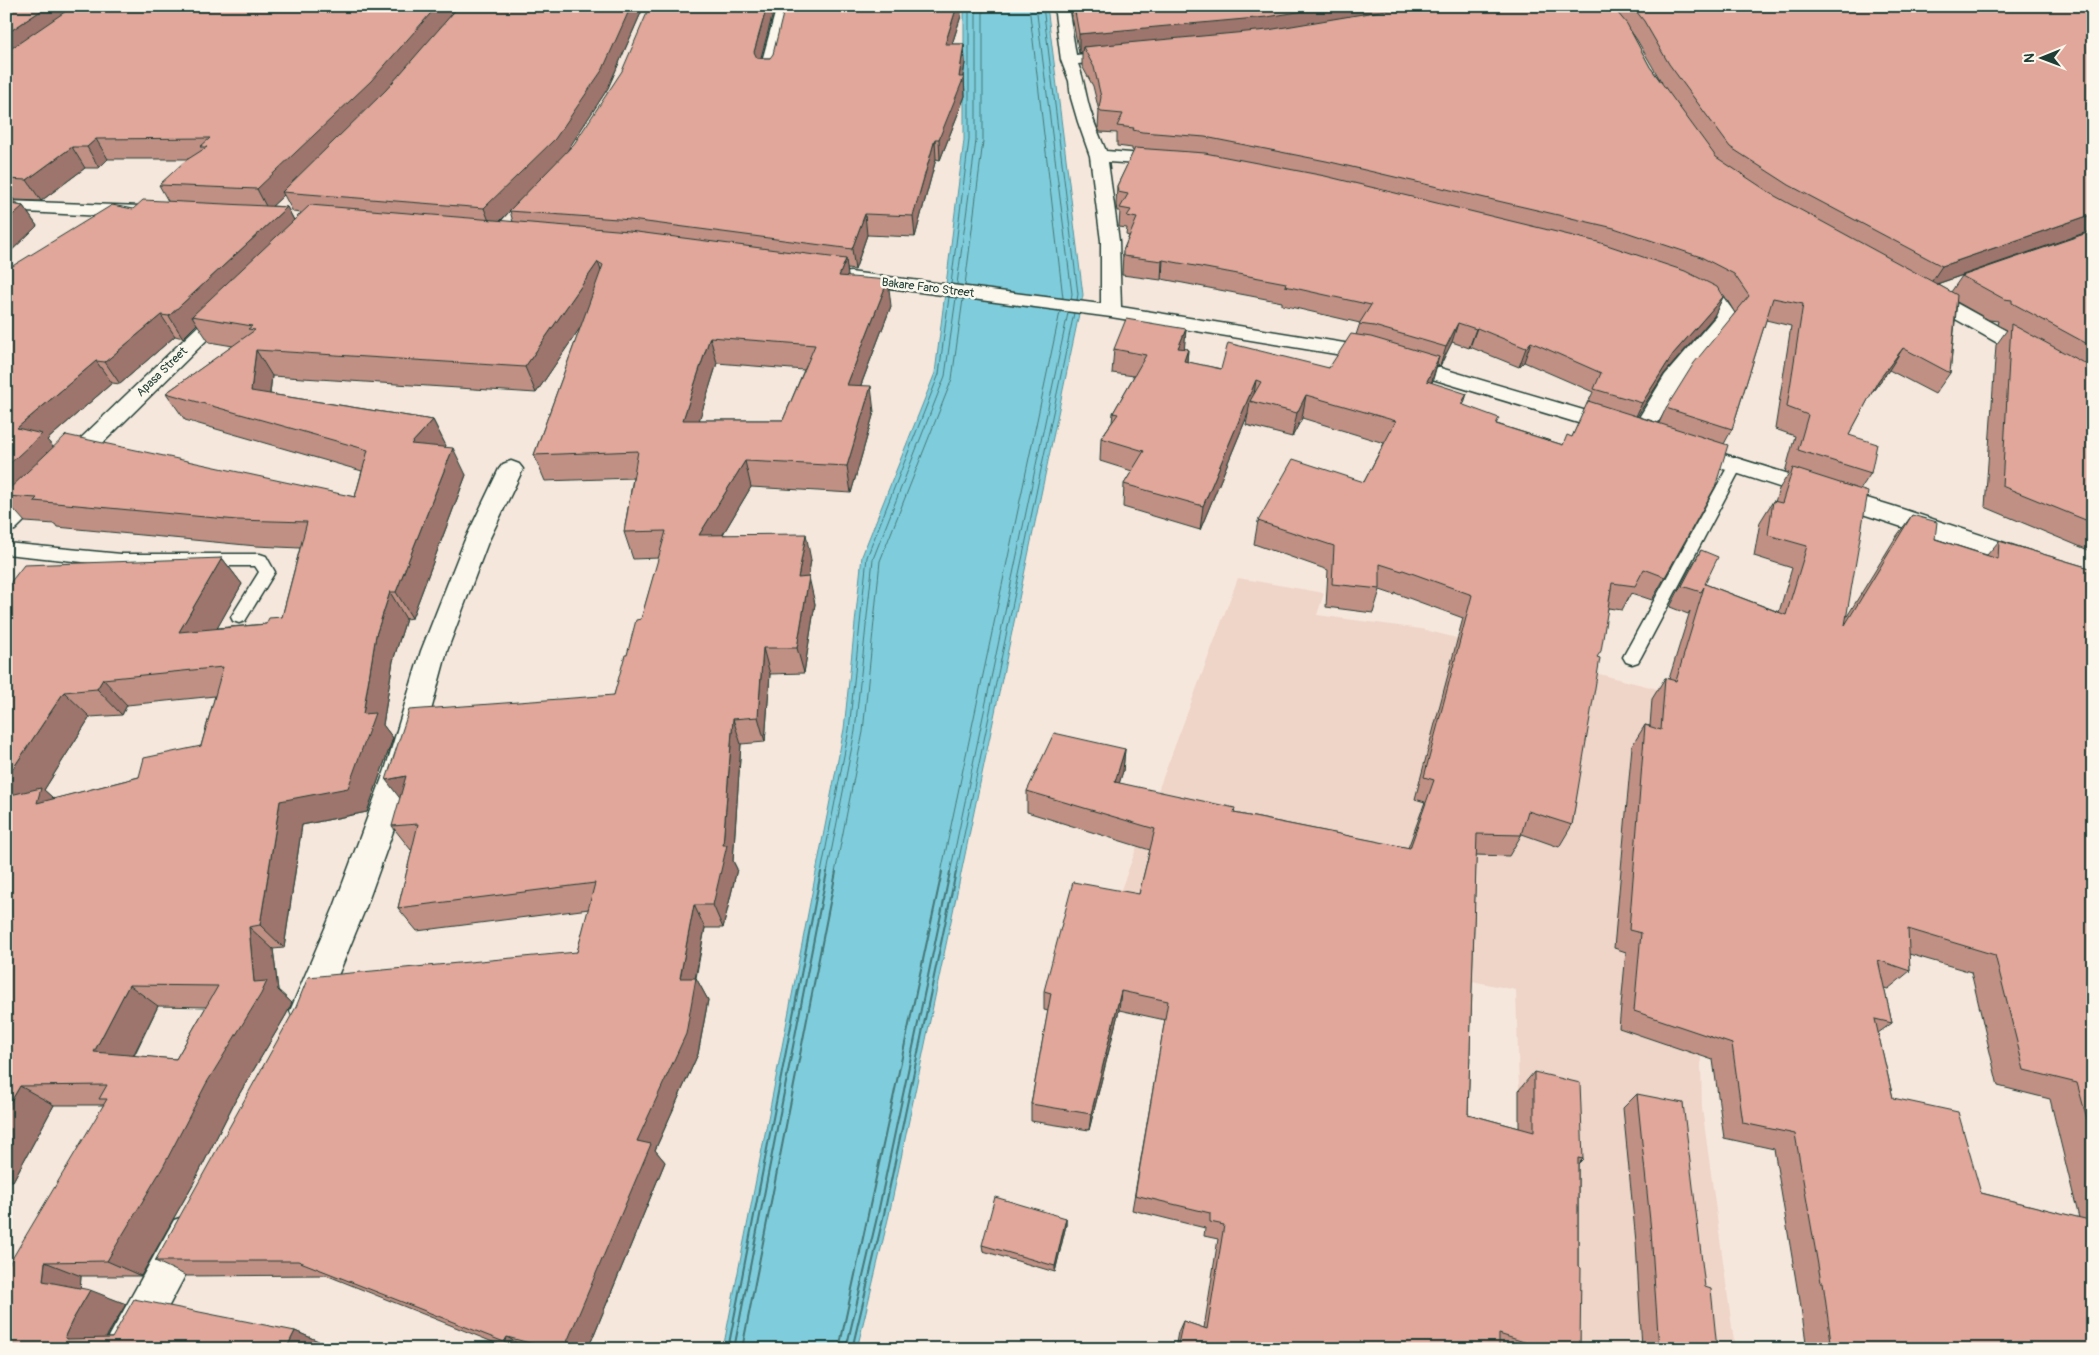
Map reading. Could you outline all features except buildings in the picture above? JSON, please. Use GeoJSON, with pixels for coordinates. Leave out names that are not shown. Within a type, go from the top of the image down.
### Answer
{"type":"FeatureCollection","features":[{"type":"Feature","properties":{"kind":"street"},"geometry":{"type":"LineString","coordinates":[[767,72],[784,6]]}},
{"type":"Feature","properties":{"kind":"street"},"geometry":{"type":"LineString","coordinates":[[1061,6],[1069,60],[1077,81],[1079,98],[1086,122],[1099,156],[1110,241],[1107,311]]}},
{"type":"Feature","properties":{"kind":"street"},"geometry":{"type":"LineString","coordinates":[[1069,60],[1134,54]]}},
{"type":"Feature","properties":{"kind":"street"},"geometry":{"type":"LineString","coordinates":[[1099,156],[1184,162]]}},
{"type":"Feature","properties":{"kind":"street"},"geometry":{"type":"LineString","coordinates":[[6,206],[155,212]]}},
{"type":"Feature","properties":{"kind":"street","name":"Bakare Faro Street"},"geometry":{"type":"LineString","coordinates":[[832,275],[1107,311],[1369,353],[1655,439],[2093,582]]}},
{"type":"Feature","properties":{"kind":"street"},"geometry":{"type":"LineString","coordinates":[[1655,439],[1673,380],[1727,316],[1716,301],[1684,284],[1667,278]]}},
{"type":"Feature","properties":{"kind":"street"},"geometry":{"type":"LineString","coordinates":[[1954,287],[1919,291],[2093,388]]}},
{"type":"Feature","properties":{"kind":"street","name":"Apasa Street"},"geometry":{"type":"LineString","coordinates":[[6,524],[247,290]]}},
{"type":"Feature","properties":{"kind":"street"},"geometry":{"type":"LineString","coordinates":[[296,1035],[350,907],[400,770],[434,651],[476,542],[511,469]]}},
{"type":"Feature","properties":{"kind":"street"},"geometry":{"type":"LineString","coordinates":[[124,1349],[203,1206]]}},
{"type":"Feature","properties":{"kind":"lane"},"geometry":{"type":"LineString","coordinates":[[1632,657],[1736,466]]}},
{"type":"Feature","properties":{"kind":"lane"},"geometry":{"type":"LineString","coordinates":[[6,548],[120,560],[260,560],[267,572],[239,617]]}},
{"type":"Feature","properties":{"kind":"shaded area"},"geometry":{"type":"Polygon","coordinates":[[[1238,578],[1324,593],[1317,615],[1421,629],[1717,704],[1697,882],[1702,1108],[1735,1349],[1527,1349],[1516,990],[1114,908],[1238,578]]]}},
{"type":"Feature","properties":{"kind":"water"},"geometry":{"type":"Polygon","coordinates":[[[964,6],[1047,6],[1083,295],[889,1215],[857,1349],[723,1349],[844,729],[862,556],[935,373],[964,140],[964,6]]]}}]}
